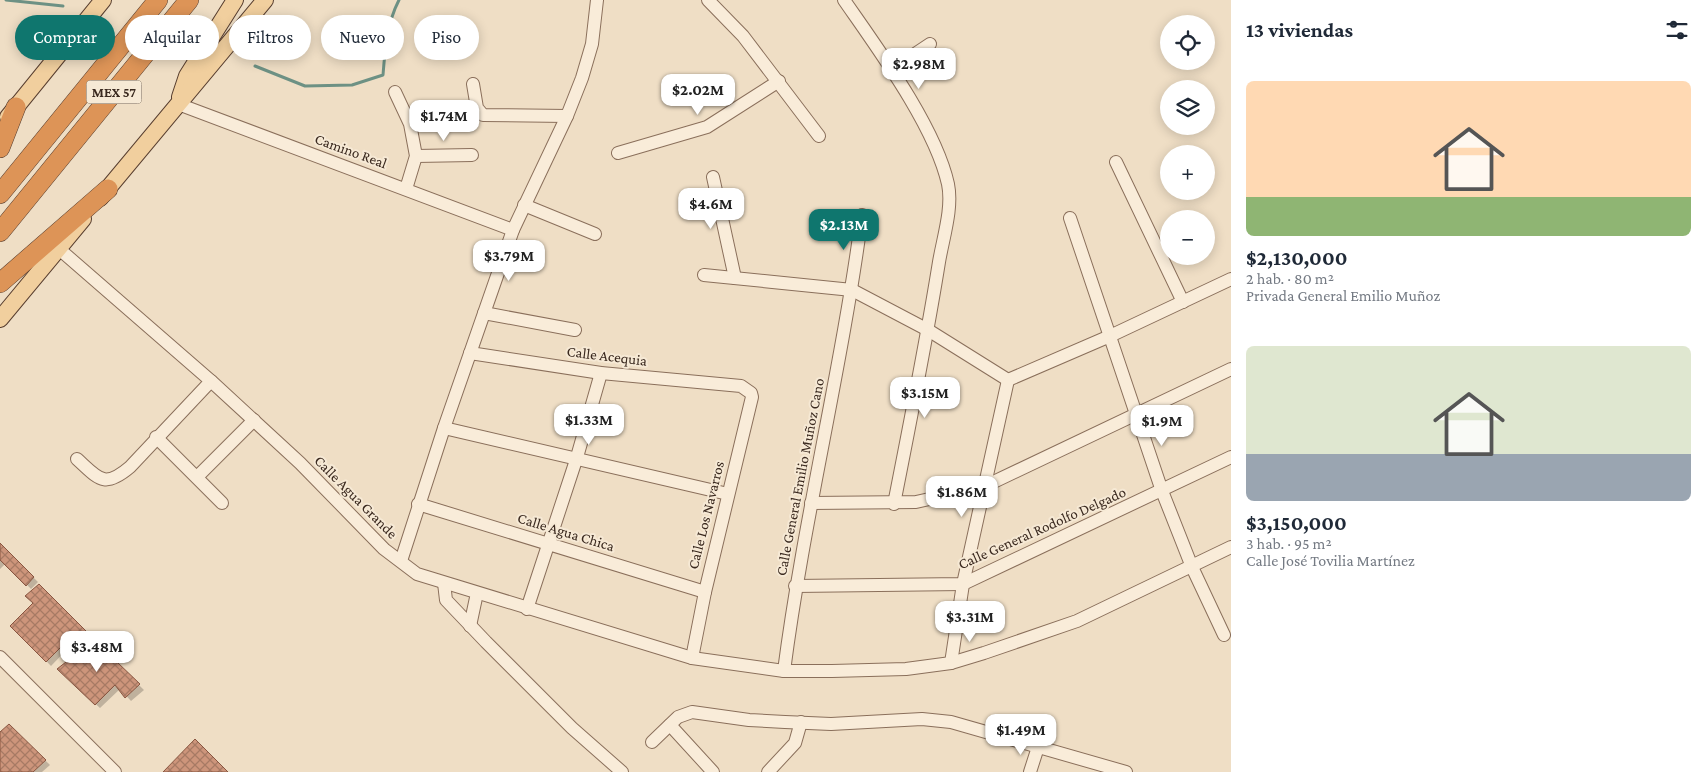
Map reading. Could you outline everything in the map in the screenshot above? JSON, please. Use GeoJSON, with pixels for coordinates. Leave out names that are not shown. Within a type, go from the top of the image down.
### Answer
{"type":"FeatureCollection","features":[{"type":"Feature","properties":{"kind":"highway","name":"MEX 57"},"geometry":{"type":"LineString","coordinates":[[0,194],[158,0]]}},
{"type":"Feature","properties":{"kind":"highway","name":"MEX 57"},"geometry":{"type":"LineString","coordinates":[[0,232],[189,0]]}},
{"type":"Feature","properties":{"kind":"highway"},"geometry":{"type":"LineString","coordinates":[[0,148],[16,107]]}},
{"type":"Feature","properties":{"kind":"highway"},"geometry":{"type":"LineString","coordinates":[[0,283],[108,188]]}},
{"type":"Feature","properties":{"kind":"main road"},"geometry":{"type":"LineString","coordinates":[[0,126],[102,0]]}},
{"type":"Feature","properties":{"kind":"main road"},"geometry":{"type":"LineString","coordinates":[[178,104],[187,76],[235,0]]}},
{"type":"Feature","properties":{"kind":"main road"},"geometry":{"type":"LineString","coordinates":[[0,319],[265,0]]}},
{"type":"Feature","properties":{"kind":"street"},"geometry":{"type":"LineString","coordinates":[[401,561],[418,504],[513,230],[567,116],[592,44],[597,0]]}},
{"type":"Feature","properties":{"kind":"street"},"geometry":{"type":"LineString","coordinates":[[708,0],[743,36],[819,136]]}},
{"type":"Feature","properties":{"kind":"street"},"geometry":{"type":"LineString","coordinates":[[844,0],[891,70],[924,127],[939,158],[948,184],[949,197],[928,330],[894,504]]}},
{"type":"Feature","properties":{"kind":"street"},"geometry":{"type":"LineString","coordinates":[[891,70],[930,44]]}},
{"type":"Feature","properties":{"kind":"street"},"geometry":{"type":"LineString","coordinates":[[618,153],[707,127],[779,81]]}},
{"type":"Feature","properties":{"kind":"street"},"geometry":{"type":"LineString","coordinates":[[473,84],[477,108],[483,115],[567,116]]}},
{"type":"Feature","properties":{"kind":"street"},"geometry":{"type":"LineString","coordinates":[[395,92],[410,124],[416,156],[406,189]]}},
{"type":"Feature","properties":{"kind":"street","name":"Camino Real"},"geometry":{"type":"LineString","coordinates":[[178,104],[513,230]]}},
{"type":"Feature","properties":{"kind":"street"},"geometry":{"type":"LineString","coordinates":[[416,156],[472,155]]}},
{"type":"Feature","properties":{"kind":"street"},"geometry":{"type":"LineString","coordinates":[[1116,162],[1183,302]]}},
{"type":"Feature","properties":{"kind":"street"},"geometry":{"type":"LineString","coordinates":[[713,177],[735,278]]}},
{"type":"Feature","properties":{"kind":"street"},"geometry":{"type":"LineString","coordinates":[[524,205],[595,234]]}},
{"type":"Feature","properties":{"kind":"street","name":"Calle General Emilio Muñoz Cano"},"geometry":{"type":"LineString","coordinates":[[784,670],[795,586],[852,290],[862,215]]}},
{"type":"Feature","properties":{"kind":"street"},"geometry":{"type":"LineString","coordinates":[[1070,218],[1162,491],[1192,567],[1224,634]]}},
{"type":"Feature","properties":{"kind":"street","name":"Calle Agua Grande"},"geometry":{"type":"LineString","coordinates":[[58,248],[254,420],[384,549],[417,574],[692,658],[784,670],[906,669],[950,664],[1077,621],[1231,547]]}},
{"type":"Feature","properties":{"kind":"street"},"geometry":{"type":"LineString","coordinates":[[704,275],[852,290],[928,330],[1008,380]]}},
{"type":"Feature","properties":{"kind":"street"},"geometry":{"type":"LineString","coordinates":[[1008,380],[1110,336],[1231,279]]}},
{"type":"Feature","properties":{"kind":"street"},"geometry":{"type":"LineString","coordinates":[[484,313],[575,330]]}},
{"type":"Feature","properties":{"kind":"street","name":"Calle Acequia"},"geometry":{"type":"LineString","coordinates":[[470,353],[601,373],[741,386]]}},
{"type":"Feature","properties":{"kind":"street"},"geometry":{"type":"LineString","coordinates":[[810,503],[894,504],[983,488],[1231,369]]}},
{"type":"Feature","properties":{"kind":"street"},"geometry":{"type":"LineString","coordinates":[[527,609],[601,373]]}},
{"type":"Feature","properties":{"kind":"street"},"geometry":{"type":"LineString","coordinates":[[950,664],[963,584],[1008,380]]}},
{"type":"Feature","properties":{"kind":"street"},"geometry":{"type":"LineString","coordinates":[[77,459],[99,479],[109,481],[118,477],[130,467],[156,437],[211,381]]}},
{"type":"Feature","properties":{"kind":"street","name":"Calle Los Navarros"},"geometry":{"type":"LineString","coordinates":[[692,658],[705,592],[752,396],[748,390],[741,386]]}},
{"type":"Feature","properties":{"kind":"street"},"geometry":{"type":"LineString","coordinates":[[198,477],[254,420]]}},
{"type":"Feature","properties":{"kind":"street"},"geometry":{"type":"LineString","coordinates":[[444,428],[576,457],[728,494]]}},
{"type":"Feature","properties":{"kind":"street"},"geometry":{"type":"LineString","coordinates":[[156,437],[222,503]]}},
{"type":"Feature","properties":{"kind":"street","name":"Calle General Rodolfo Delgado"},"geometry":{"type":"LineString","coordinates":[[795,586],[963,584],[1231,457]]}},
{"type":"Feature","properties":{"kind":"street","name":"Calle Agua Chica"},"geometry":{"type":"LineString","coordinates":[[418,504],[705,592]]}},
{"type":"Feature","properties":{"kind":"street"},"geometry":{"type":"LineString","coordinates":[[444,582],[446,600],[470,626],[572,728],[622,772]]}},
{"type":"Feature","properties":{"kind":"street"},"geometry":{"type":"LineString","coordinates":[[470,626],[477,593]]}},
{"type":"Feature","properties":{"kind":"street"},"geometry":{"type":"LineString","coordinates":[[0,657],[115,772]]}},
{"type":"Feature","properties":{"kind":"street"},"geometry":{"type":"LineString","coordinates":[[652,742],[682,714],[692,712],[749,720],[831,724],[922,719],[937,720],[1121,771]]}},
{"type":"Feature","properties":{"kind":"street"},"geometry":{"type":"LineString","coordinates":[[768,772],[795,743],[801,722]]}},
{"type":"Feature","properties":{"kind":"street"},"geometry":{"type":"LineString","coordinates":[[670,725],[712,772]]}},
{"type":"Feature","properties":{"kind":"street"},"geometry":{"type":"LineString","coordinates":[[1030,772],[1038,747]]}},
{"type":"Feature","properties":{"kind":"building"},"geometry":{"type":"Polygon","coordinates":[[[0,543],[34,577],[26,586],[0,560],[0,543]]]}},
{"type":"Feature","properties":{"kind":"building"},"geometry":{"type":"Polygon","coordinates":[[[39,584],[86,631],[77,645],[70,638],[46,662],[10,626],[33,603],[25,596],[39,584]]]}},
{"type":"Feature","properties":{"kind":"building"},"geometry":{"type":"Polygon","coordinates":[[[94,640],[140,684],[125,698],[115,685],[95,705],[57,669],[94,640]]]}},
{"type":"Feature","properties":{"kind":"building"},"geometry":{"type":"Polygon","coordinates":[[[9,724],[46,760],[33,772],[0,772],[0,732],[9,724]]]}},
{"type":"Feature","properties":{"kind":"building"},"geometry":{"type":"Polygon","coordinates":[[[195,739],[228,772],[163,772],[195,739]]]}},
{"type":"Feature","properties":{"kind":"waterway"},"geometry":{"type":"LineString","coordinates":[[6,0],[63,6]]}},
{"type":"Feature","properties":{"kind":"waterway"},"geometry":{"type":"LineString","coordinates":[[255,66],[305,86],[352,85],[383,75],[389,27],[399,0]]}}]}
